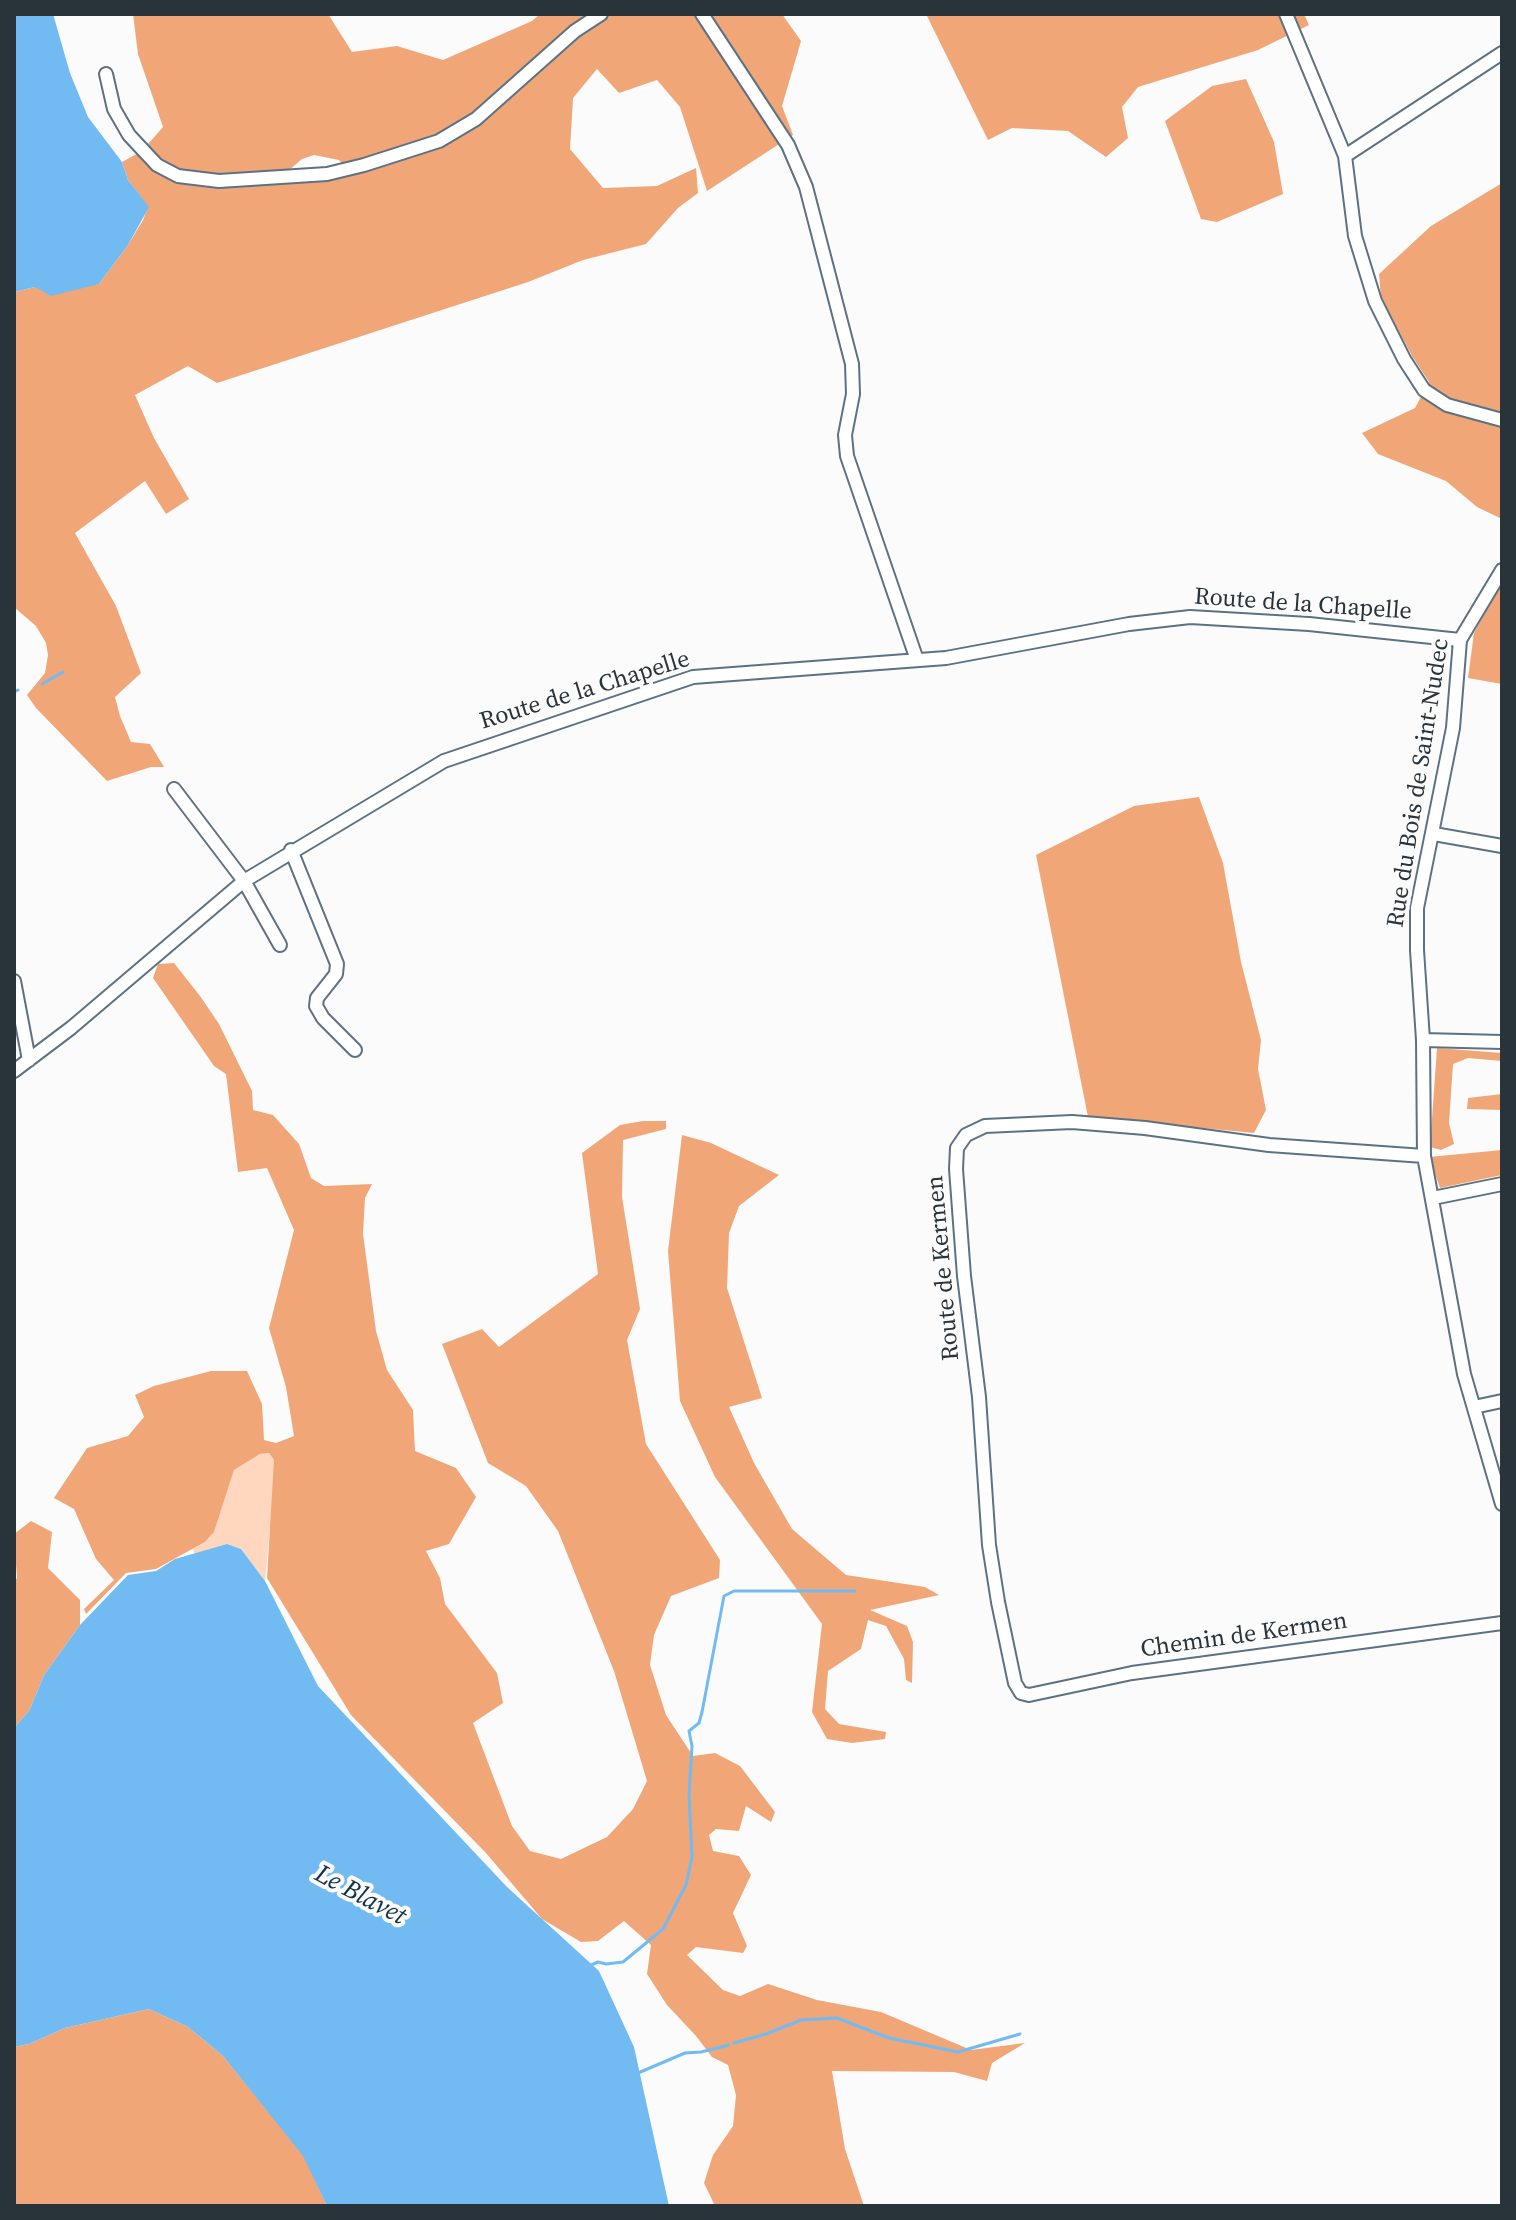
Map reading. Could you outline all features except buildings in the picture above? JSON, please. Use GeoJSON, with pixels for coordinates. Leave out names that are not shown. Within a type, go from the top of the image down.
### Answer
{"type":"FeatureCollection","features":[{"type":"Feature","properties":{"kind":"street"},"geometry":{"type":"LineString","coordinates":[[106,74],[109,95],[120,123],[157,165],[178,176],[219,181],[327,174],[439,141],[476,119],[575,31],[601,14]]}},
{"type":"Feature","properties":{"kind":"street"},"geometry":{"type":"LineString","coordinates":[[702,14],[788,145],[806,187],[852,364],[853,394],[845,435],[847,456],[917,660]]}},
{"type":"Feature","properties":{"kind":"street"},"geometry":{"type":"LineString","coordinates":[[1286,14],[1345,156],[1355,236],[1375,301],[1404,359],[1424,390],[1447,405],[1502,420]]}},
{"type":"Feature","properties":{"kind":"street"},"geometry":{"type":"LineString","coordinates":[[1345,156],[1502,53]]}},
{"type":"Feature","properties":{"kind":"street","name":"Rue du Bois de Saint-Nudec"},"geometry":{"type":"LineString","coordinates":[[1502,570],[1460,640],[1453,728],[1417,908],[1424,1156],[1464,1374],[1502,1504]]}},
{"type":"Feature","properties":{"kind":"street","name":"Route de la Chapelle"},"geometry":{"type":"LineString","coordinates":[[14,1071],[71,1028],[244,881],[291,850],[444,761],[693,677],[917,660],[1015,647],[1129,624],[1190,617],[1309,624],[1460,640]]}},
{"type":"Feature","properties":{"kind":"street"},"geometry":{"type":"LineString","coordinates":[[174,789],[244,881],[280,945]]}},
{"type":"Feature","properties":{"kind":"street"},"geometry":{"type":"LineString","coordinates":[[1434,834],[1502,846]]}},
{"type":"Feature","properties":{"kind":"street"},"geometry":{"type":"LineString","coordinates":[[291,850],[337,964],[336,974],[317,998],[316,1006],[323,1018],[355,1050]]}},
{"type":"Feature","properties":{"kind":"street"},"geometry":{"type":"LineString","coordinates":[[14,981],[29,1060]]}},
{"type":"Feature","properties":{"kind":"street"},"geometry":{"type":"LineString","coordinates":[[1423,1040],[1502,1042]]}},
{"type":"Feature","properties":{"kind":"street","name":"Route de Kermen"},"geometry":{"type":"LineString","coordinates":[[1011,1668],[989,1545],[979,1397],[964,1276],[957,1148],[971,1131],[999,1125],[1072,1122],[1145,1128],[1269,1145],[1424,1156]]}},
{"type":"Feature","properties":{"kind":"street"},"geometry":{"type":"LineString","coordinates":[[1433,1198],[1502,1184]]}},
{"type":"Feature","properties":{"kind":"street"},"geometry":{"type":"LineString","coordinates":[[1474,1407],[1502,1401]]}},
{"type":"Feature","properties":{"kind":"street","name":"Chemin de Kermen"},"geometry":{"type":"LineString","coordinates":[[1011,1668],[1021,1693],[1038,1695],[1132,1673],[1502,1623]]}},
{"type":"Feature","properties":{"kind":"shaded area"},"geometry":{"type":"Polygon","coordinates":[[[133,14],[328,14],[352,52],[397,46],[443,60],[532,21],[540,14],[782,14],[801,41],[782,106],[793,135],[707,191],[680,107],[657,80],[619,93],[597,69],[573,98],[570,149],[603,188],[657,186],[696,168],[698,193],[678,208],[646,244],[583,260],[528,282],[217,383],[188,366],[135,395],[154,438],[189,499],[166,514],[145,481],[75,533],[116,606],[141,673],[115,697],[120,716],[131,742],[150,744],[164,767],[151,767],[107,781],[27,695],[45,673],[48,655],[46,643],[36,626],[14,607],[14,292],[35,287],[99,284],[143,220],[148,207],[128,180],[122,162],[142,151],[163,127],[138,54],[133,14]],[[314,155],[302,159],[288,171],[345,167],[339,160],[314,155]]]}},
{"type":"Feature","properties":{"kind":"shaded area"},"geometry":{"type":"Polygon","coordinates":[[[926,14],[1304,14],[1309,25],[1258,50],[1138,87],[1122,107],[1128,138],[1106,157],[1068,131],[1012,128],[988,140],[926,14]]]}},
{"type":"Feature","properties":{"kind":"shaded area"},"geometry":{"type":"Polygon","coordinates":[[[1246,79],[1274,142],[1283,194],[1217,222],[1201,219],[1165,121],[1212,86],[1246,79]]]}},
{"type":"Feature","properties":{"kind":"shaded area"},"geometry":{"type":"Polygon","coordinates":[[[1502,183],[1502,519],[1477,507],[1446,481],[1378,454],[1362,433],[1415,408],[1429,382],[1381,298],[1379,274],[1431,226],[1502,183]]]}},
{"type":"Feature","properties":{"kind":"shaded area"},"geometry":{"type":"Polygon","coordinates":[[[1502,581],[1502,684],[1468,678],[1474,633],[1502,581]]]}},
{"type":"Feature","properties":{"kind":"shaded area"},"geometry":{"type":"Polygon","coordinates":[[[1199,797],[1223,863],[1241,962],[1261,1040],[1258,1069],[1266,1110],[1254,1133],[1088,1117],[1036,855],[1134,806],[1199,797]]]}},
{"type":"Feature","properties":{"kind":"shaded area"},"geometry":{"type":"Polygon","coordinates":[[[174,963],[219,1024],[252,1091],[253,1110],[273,1115],[299,1144],[311,1178],[324,1186],[372,1184],[365,1198],[363,1234],[376,1331],[387,1370],[413,1410],[415,1451],[456,1468],[476,1497],[449,1544],[426,1551],[440,1578],[445,1604],[497,1673],[503,1703],[473,1723],[512,1826],[530,1851],[561,1859],[607,1837],[633,1809],[647,1781],[614,1671],[558,1531],[526,1486],[488,1463],[442,1344],[482,1329],[499,1347],[598,1274],[582,1153],[620,1125],[666,1121],[666,1129],[623,1140],[622,1197],[640,1309],[627,1340],[646,1444],[720,1560],[719,1578],[671,1596],[654,1635],[650,1665],[666,1715],[693,1756],[715,1753],[740,1766],[775,1812],[771,1822],[746,1806],[739,1831],[716,1829],[709,1835],[713,1851],[739,1856],[751,1875],[733,1913],[747,1946],[743,1953],[696,1947],[687,1955],[723,1990],[740,1996],[768,1984],[817,2000],[881,2012],[971,2050],[1025,2043],[992,2063],[987,2081],[954,2072],[832,2071],[845,2149],[864,2206],[715,2206],[704,2183],[713,2155],[733,2126],[736,2095],[728,2065],[712,2057],[667,2005],[647,1974],[651,1945],[624,1921],[598,1941],[581,1942],[542,1919],[486,1853],[351,1715],[267,1578],[274,1460],[269,1453],[260,1454],[234,1470],[214,1532],[205,1542],[156,1569],[126,1573],[86,1614],[84,1609],[114,1580],[96,1559],[74,1509],[54,1498],[87,1448],[128,1436],[144,1417],[135,1395],[154,1386],[211,1371],[247,1371],[262,1404],[264,1440],[276,1443],[294,1436],[286,1387],[269,1328],[294,1230],[267,1168],[238,1172],[226,1074],[214,1066],[153,978],[158,964],[174,963]]]}},
{"type":"Feature","properties":{"kind":"shaded area"},"geometry":{"type":"Polygon","coordinates":[[[1437,1048],[1502,1053],[1502,1061],[1468,1058],[1453,1064],[1449,1123],[1454,1144],[1441,1150],[1430,1147],[1437,1048]]]}},
{"type":"Feature","properties":{"kind":"shaded area"},"geometry":{"type":"Polygon","coordinates":[[[1502,1094],[1502,1110],[1467,1109],[1468,1098],[1502,1094]]]}},
{"type":"Feature","properties":{"kind":"shaded area"},"geometry":{"type":"Polygon","coordinates":[[[682,1135],[711,1143],[779,1175],[739,1206],[729,1233],[727,1288],[762,1398],[729,1407],[754,1463],[792,1529],[846,1575],[925,1587],[939,1595],[870,1610],[907,1626],[913,1642],[912,1683],[906,1680],[904,1659],[886,1626],[868,1620],[861,1649],[828,1671],[825,1709],[839,1724],[886,1732],[885,1739],[852,1743],[827,1739],[812,1712],[822,1624],[715,1477],[680,1401],[668,1251],[682,1135]]]}},
{"type":"Feature","properties":{"kind":"shaded area"},"geometry":{"type":"Polygon","coordinates":[[[1502,1150],[1502,1175],[1440,1188],[1429,1157],[1502,1150]]]}},
{"type":"Feature","properties":{"kind":"shaded area"},"geometry":{"type":"Polygon","coordinates":[[[269,1453],[274,1460],[274,1482],[265,1581],[241,1549],[227,1544],[195,1555],[193,1549],[214,1532],[234,1470],[260,1454],[269,1453]]]}},
{"type":"Feature","properties":{"kind":"shaded area"},"geometry":{"type":"Polygon","coordinates":[[[31,1521],[52,1532],[48,1568],[80,1600],[80,1625],[44,1675],[29,1711],[14,1728],[14,1582],[17,1578],[14,1534],[31,1521]]]}},
{"type":"Feature","properties":{"kind":"shaded area"},"geometry":{"type":"Polygon","coordinates":[[[149,2009],[188,2027],[223,2056],[304,2156],[327,2206],[14,2206],[14,2047],[29,2044],[65,2028],[149,2009]]]}},
{"type":"Feature","properties":{"kind":"water"},"geometry":{"type":"Polygon","coordinates":[[[14,14],[53,14],[70,73],[88,117],[122,162],[128,180],[149,207],[128,245],[99,284],[51,296],[35,287],[14,292],[14,14]]]}},
{"type":"Feature","properties":{"kind":"water","name":"Le Blavet"},"geometry":{"type":"Polygon","coordinates":[[[227,1544],[241,1549],[265,1581],[318,1686],[507,1887],[599,1971],[634,2047],[669,2206],[327,2206],[303,2156],[223,2056],[188,2027],[149,2009],[65,2028],[29,2044],[14,2047],[14,1728],[29,1711],[44,1675],[80,1625],[128,1575],[156,1571],[175,1559],[227,1544]]]}},
{"type":"Feature","properties":{"kind":"waterway"},"geometry":{"type":"LineString","coordinates":[[42,684],[63,672]]}},
{"type":"Feature","properties":{"kind":"waterway"},"geometry":{"type":"LineString","coordinates":[[14,692],[18,690]]}},
{"type":"Feature","properties":{"kind":"waterway"},"geometry":{"type":"LineString","coordinates":[[591,1965],[623,1962],[663,1929],[686,1885],[692,1857],[689,1795],[692,1746],[689,1731],[699,1723],[702,1712],[724,1596],[734,1591],[855,1591]]}},
{"type":"Feature","properties":{"kind":"waterway"},"geometry":{"type":"LineString","coordinates":[[734,2043],[801,2020],[837,2018],[889,2038],[958,2052],[1020,2034]]}},
{"type":"Feature","properties":{"kind":"waterway"},"geometry":{"type":"LineString","coordinates":[[638,2073],[685,2053],[729,2045]]}}]}
